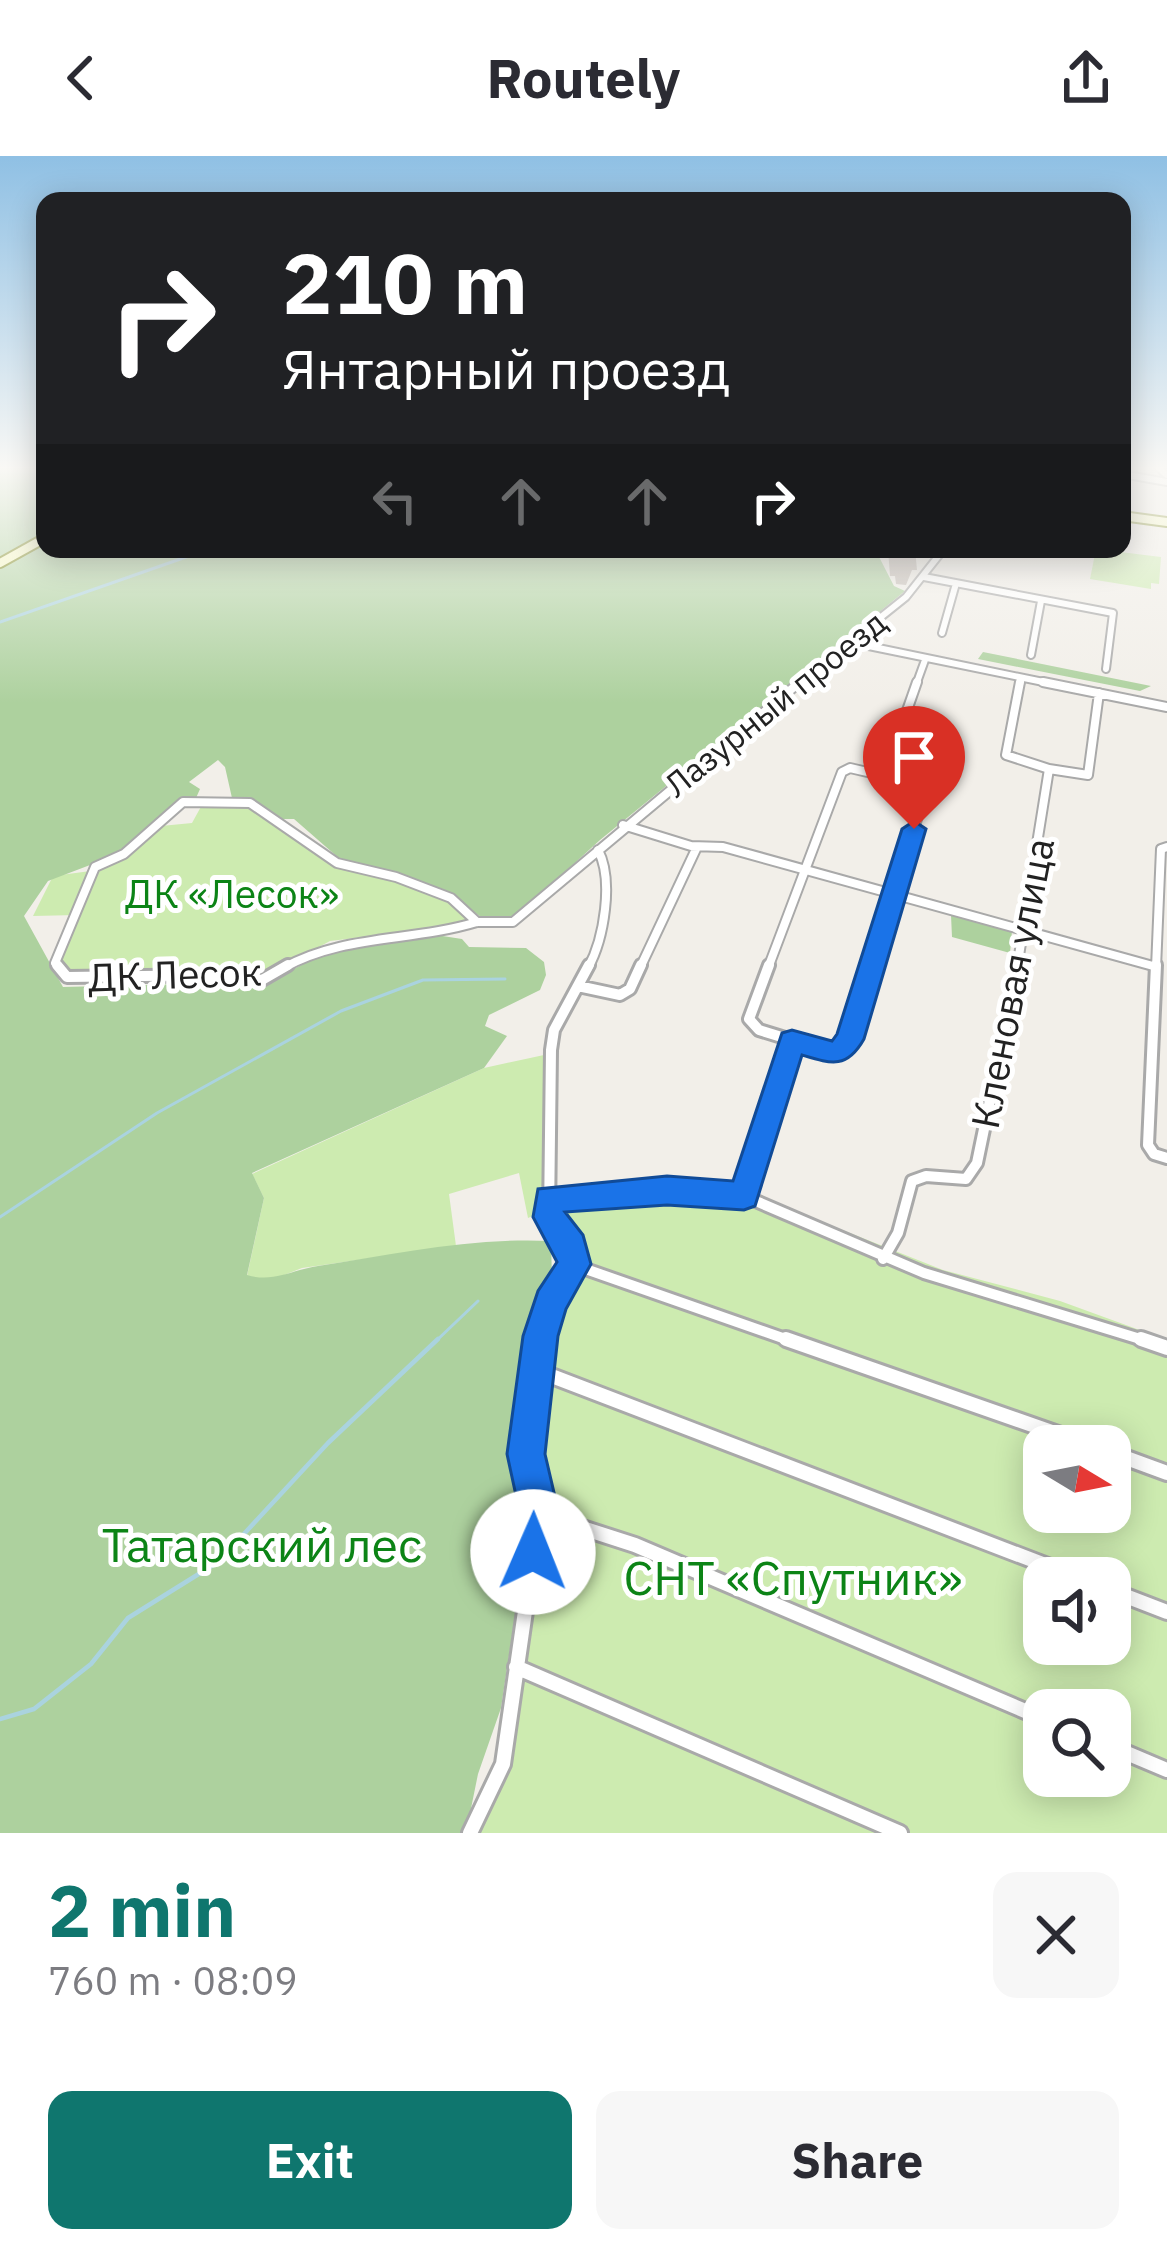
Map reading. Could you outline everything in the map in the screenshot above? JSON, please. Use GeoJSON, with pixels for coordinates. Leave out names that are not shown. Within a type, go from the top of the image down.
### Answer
{"type":"FeatureCollection","features":[{"type":"Feature","properties":{"kind":"main road"},"geometry":{"type":"LineString","coordinates":[[0,562],[30,546]]}},
{"type":"Feature","properties":{"kind":"street","name":"Лазурный проезд"},"geometry":{"type":"LineString","coordinates":[[598,850],[773,701],[854,643],[924,577],[938,558]]}},
{"type":"Feature","properties":{"kind":"street"},"geometry":{"type":"LineString","coordinates":[[924,577],[956,587],[1112,613],[1106,669]]}},
{"type":"Feature","properties":{"kind":"street"},"geometry":{"type":"LineString","coordinates":[[942,633],[956,587]]}},
{"type":"Feature","properties":{"kind":"street"},"geometry":{"type":"LineString","coordinates":[[1031,655],[1041,601]]}},
{"type":"Feature","properties":{"kind":"street"},"geometry":{"type":"LineString","coordinates":[[854,643],[1167,707]]}},
{"type":"Feature","properties":{"kind":"street"},"geometry":{"type":"LineString","coordinates":[[884,776],[925,660]]}},
{"type":"Feature","properties":{"kind":"street"},"geometry":{"type":"LineString","coordinates":[[1021,678],[1007,759],[1049,769],[1088,775],[1099,694]]}},
{"type":"Feature","properties":{"kind":"street"},"geometry":{"type":"LineString","coordinates":[[850,768],[884,776],[915,783],[925,796],[844,1051],[829,1052],[759,1030],[749,1019],[842,772],[850,768]]}},
{"type":"Feature","properties":{"kind":"street","name":"Кленовая улица"},"geometry":{"type":"LineString","coordinates":[[884,1258],[898,1233],[913,1181],[926,1176],[965,1179],[973,1175],[1049,769]]}},
{"type":"Feature","properties":{"kind":"street","name":"ДК Лесок"},"geometry":{"type":"LineString","coordinates":[[477,922],[452,898],[397,877],[337,863],[250,803],[183,802],[124,854],[95,867],[56,963],[67,977],[219,975],[262,980],[314,951],[342,943],[445,932],[477,922],[513,922],[598,850]]}},
{"type":"Feature","properties":{"kind":"street"},"geometry":{"type":"LineString","coordinates":[[623,825],[698,847],[712,844],[1153,966]]}},
{"type":"Feature","properties":{"kind":"street"},"geometry":{"type":"LineString","coordinates":[[578,986],[620,995],[630,989],[698,847]]}},
{"type":"Feature","properties":{"kind":"street"},"geometry":{"type":"LineString","coordinates":[[1167,847],[1161,849],[1153,966],[1148,1145],[1154,1154],[1167,1158]]}},
{"type":"Feature","properties":{"kind":"street"},"geometry":{"type":"LineString","coordinates":[[474,1831],[503,1764],[539,1514],[526,1454],[536,1370],[550,1303],[574,1264],[571,1246],[549,1217],[551,1050],[554,1030],[601,935],[605,863],[598,850]]}},
{"type":"Feature","properties":{"kind":"street"},"geometry":{"type":"LineString","coordinates":[[1153,992],[1167,996]]}},
{"type":"Feature","properties":{"kind":"street"},"geometry":{"type":"LineString","coordinates":[[744,1196],[792,1041]]}},
{"type":"Feature","properties":{"kind":"street"},"geometry":{"type":"LineString","coordinates":[[549,1199],[667,1190],[744,1196],[884,1258],[1167,1348]]}},
{"type":"Feature","properties":{"kind":"street"},"geometry":{"type":"LineString","coordinates":[[574,1264],[1032,1425]]}},
{"type":"Feature","properties":{"kind":"street"},"geometry":{"type":"LineString","coordinates":[[536,1370],[1024,1557]]}},
{"type":"Feature","properties":{"kind":"street"},"geometry":{"type":"LineString","coordinates":[[1131,1460],[1167,1473]]}},
{"type":"Feature","properties":{"kind":"street"},"geometry":{"type":"LineString","coordinates":[[539,1514],[635,1545],[1023,1710]]}},
{"type":"Feature","properties":{"kind":"street"},"geometry":{"type":"LineString","coordinates":[[1131,1598],[1167,1612]]}},
{"type":"Feature","properties":{"kind":"street"},"geometry":{"type":"LineString","coordinates":[[516,1666],[901,1833]]}},
{"type":"Feature","properties":{"kind":"street"},"geometry":{"type":"LineString","coordinates":[[1131,1755],[1167,1770]]}},
{"type":"Feature","properties":{"kind":"green space","name":"Татарский лес"},"geometry":{"type":"Polygon","coordinates":[[[0,546],[36,546],[36,558],[880,558],[894,586],[905,591],[600,840],[520,913],[504,921],[481,917],[455,898],[395,873],[341,860],[294,819],[279,819],[232,798],[225,767],[218,760],[189,782],[200,789],[196,798],[184,799],[119,854],[48,881],[24,916],[63,987],[268,982],[321,955],[436,935],[462,939],[469,947],[526,948],[544,962],[546,975],[540,990],[489,1015],[485,1026],[507,1036],[484,1068],[252,1173],[264,1198],[247,1275],[274,1277],[405,1252],[522,1240],[551,1241],[552,1279],[538,1349],[542,1404],[533,1437],[525,1550],[501,1708],[478,1774],[466,1833],[0,1833],[0,546]]]}},
{"type":"Feature","properties":{"kind":"green space"},"geometry":{"type":"Polygon","coordinates":[[[1131,553],[1161,557],[1159,584],[1151,583],[1151,589],[1090,579],[1094,558],[1131,558],[1131,553]]]}},
{"type":"Feature","properties":{"kind":"green space"},"geometry":{"type":"Polygon","coordinates":[[[983,652],[1151,686],[1140,691],[978,659],[983,652]]]}},
{"type":"Feature","properties":{"kind":"green space","name":"ДК «Лесок»"},"geometry":{"type":"Polygon","coordinates":[[[203,803],[248,803],[272,825],[280,825],[336,865],[410,884],[440,897],[466,918],[465,925],[330,941],[265,976],[68,973],[61,958],[77,915],[33,916],[53,876],[98,870],[161,826],[192,823],[203,803]]]}},
{"type":"Feature","properties":{"kind":"green space"},"geometry":{"type":"Polygon","coordinates":[[[951,915],[1012,931],[1010,953],[952,937],[951,915]]]}},
{"type":"Feature","properties":{"kind":"green space"},"geometry":{"type":"Polygon","coordinates":[[[544,1055],[544,1211],[528,1218],[519,1173],[449,1194],[456,1246],[302,1268],[269,1281],[247,1276],[264,1198],[252,1174],[484,1068],[544,1055]]]}},
{"type":"Feature","properties":{"kind":"green space","name":"СНТ «Спутник»"},"geometry":{"type":"Polygon","coordinates":[[[701,1187],[752,1194],[943,1270],[1060,1301],[1167,1340],[1167,1833],[479,1833],[506,1774],[547,1526],[538,1447],[542,1347],[580,1258],[561,1208],[701,1187]]]}},
{"type":"Feature","properties":{"kind":"building"},"geometry":{"type":"Polygon","coordinates":[[[889,558],[916,558],[917,570],[912,570],[906,585],[896,584],[895,576],[890,576],[889,558]]]}},
{"type":"Feature","properties":{"kind":"waterway"},"geometry":{"type":"LineString","coordinates":[[0,622],[183,558]]}},
{"type":"Feature","properties":{"kind":"waterway"},"geometry":{"type":"LineString","coordinates":[[0,1217],[157,1113],[341,1011],[423,980],[505,979]]}},
{"type":"Feature","properties":{"kind":"waterway"},"geometry":{"type":"LineString","coordinates":[[435,1342],[478,1301]]}},
{"type":"Feature","properties":{"kind":"waterway"},"geometry":{"type":"LineString","coordinates":[[0,1719],[34,1709],[91,1664],[128,1618],[218,1562],[328,1443],[438,1339]]}},
{"type":"Feature","properties":{"kind":"route"},"geometry":{"type":"LineString","coordinates":[[533,1552],[539,1514],[526,1454],[540,1336],[550,1303],[574,1264],[571,1246],[549,1217],[549,1199],[667,1190],[744,1196],[792,1041],[837,1054],[850,1039],[914,829]]}}]}
